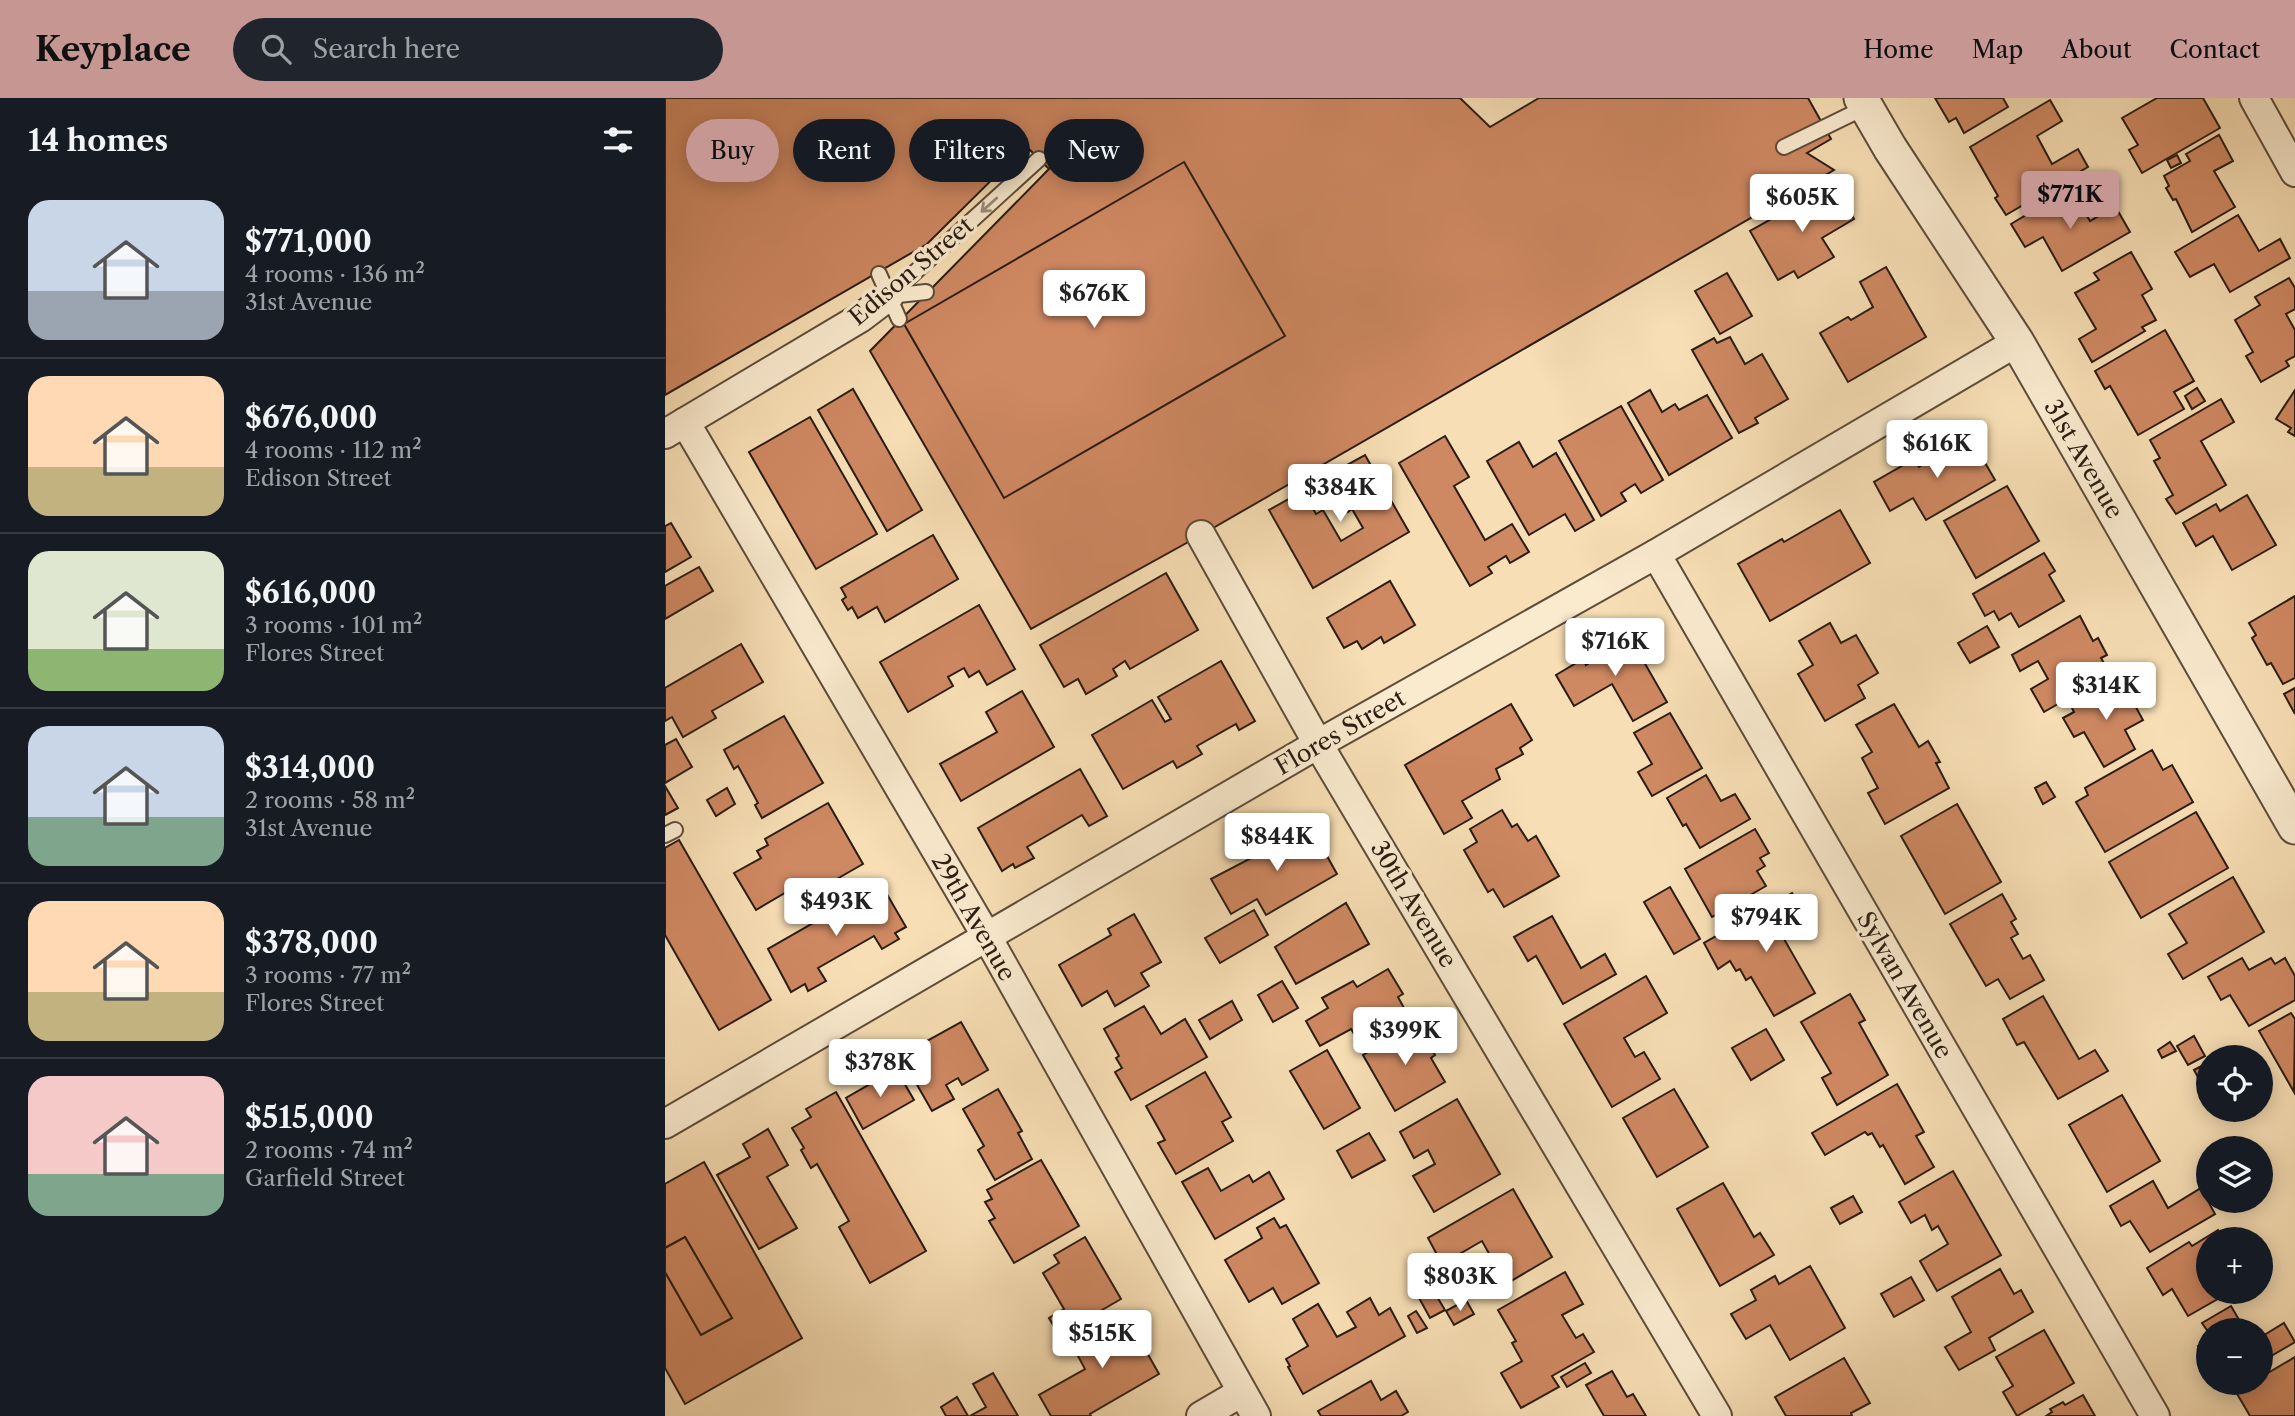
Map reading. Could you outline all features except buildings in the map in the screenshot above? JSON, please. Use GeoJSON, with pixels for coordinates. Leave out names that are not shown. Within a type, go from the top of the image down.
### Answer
{"type":"FeatureCollection","features":[{"type":"Feature","properties":{"kind":"street"},"geometry":{"type":"LineString","coordinates":[[2253,98],[2295,172]]}},
{"type":"Feature","properties":{"kind":"street","name":"31st Avenue"},"geometry":{"type":"LineString","coordinates":[[1863,102],[2017,341],[2295,827]]}},
{"type":"Feature","properties":{"kind":"street","name":"Edison Street"},"geometry":{"type":"LineString","coordinates":[[675,428],[860,318],[889,296]]}},
{"type":"Feature","properties":{"kind":"street","name":"Flores Street"},"geometry":{"type":"LineString","coordinates":[[665,1124],[1318,744],[1656,554],[2017,341]]}},
{"type":"Feature","properties":{"kind":"street","name":"29th Avenue"},"geometry":{"type":"LineString","coordinates":[[675,428],[987,937],[1257,1416]]}},
{"type":"Feature","properties":{"kind":"street","name":"30th Avenue"},"geometry":{"type":"LineString","coordinates":[[1201,535],[1318,744],[1717,1416]]}},
{"type":"Feature","properties":{"kind":"street","name":"Sylvan Avenue"},"geometry":{"type":"LineString","coordinates":[[1656,554],[2155,1416]]}},
{"type":"Feature","properties":{"kind":"street"},"geometry":{"type":"LineString","coordinates":[[1201,1416],[1242,1392]]}},
{"type":"Feature","properties":{"kind":"lane"},"geometry":{"type":"LineString","coordinates":[[1784,147],[1863,102]]}},
{"type":"Feature","properties":{"kind":"lane","name":"Edison Street"},"geometry":{"type":"LineString","coordinates":[[889,296],[1039,159]]}},
{"type":"Feature","properties":{"kind":"lane"},"geometry":{"type":"LineString","coordinates":[[889,296],[926,292]]}}]}
